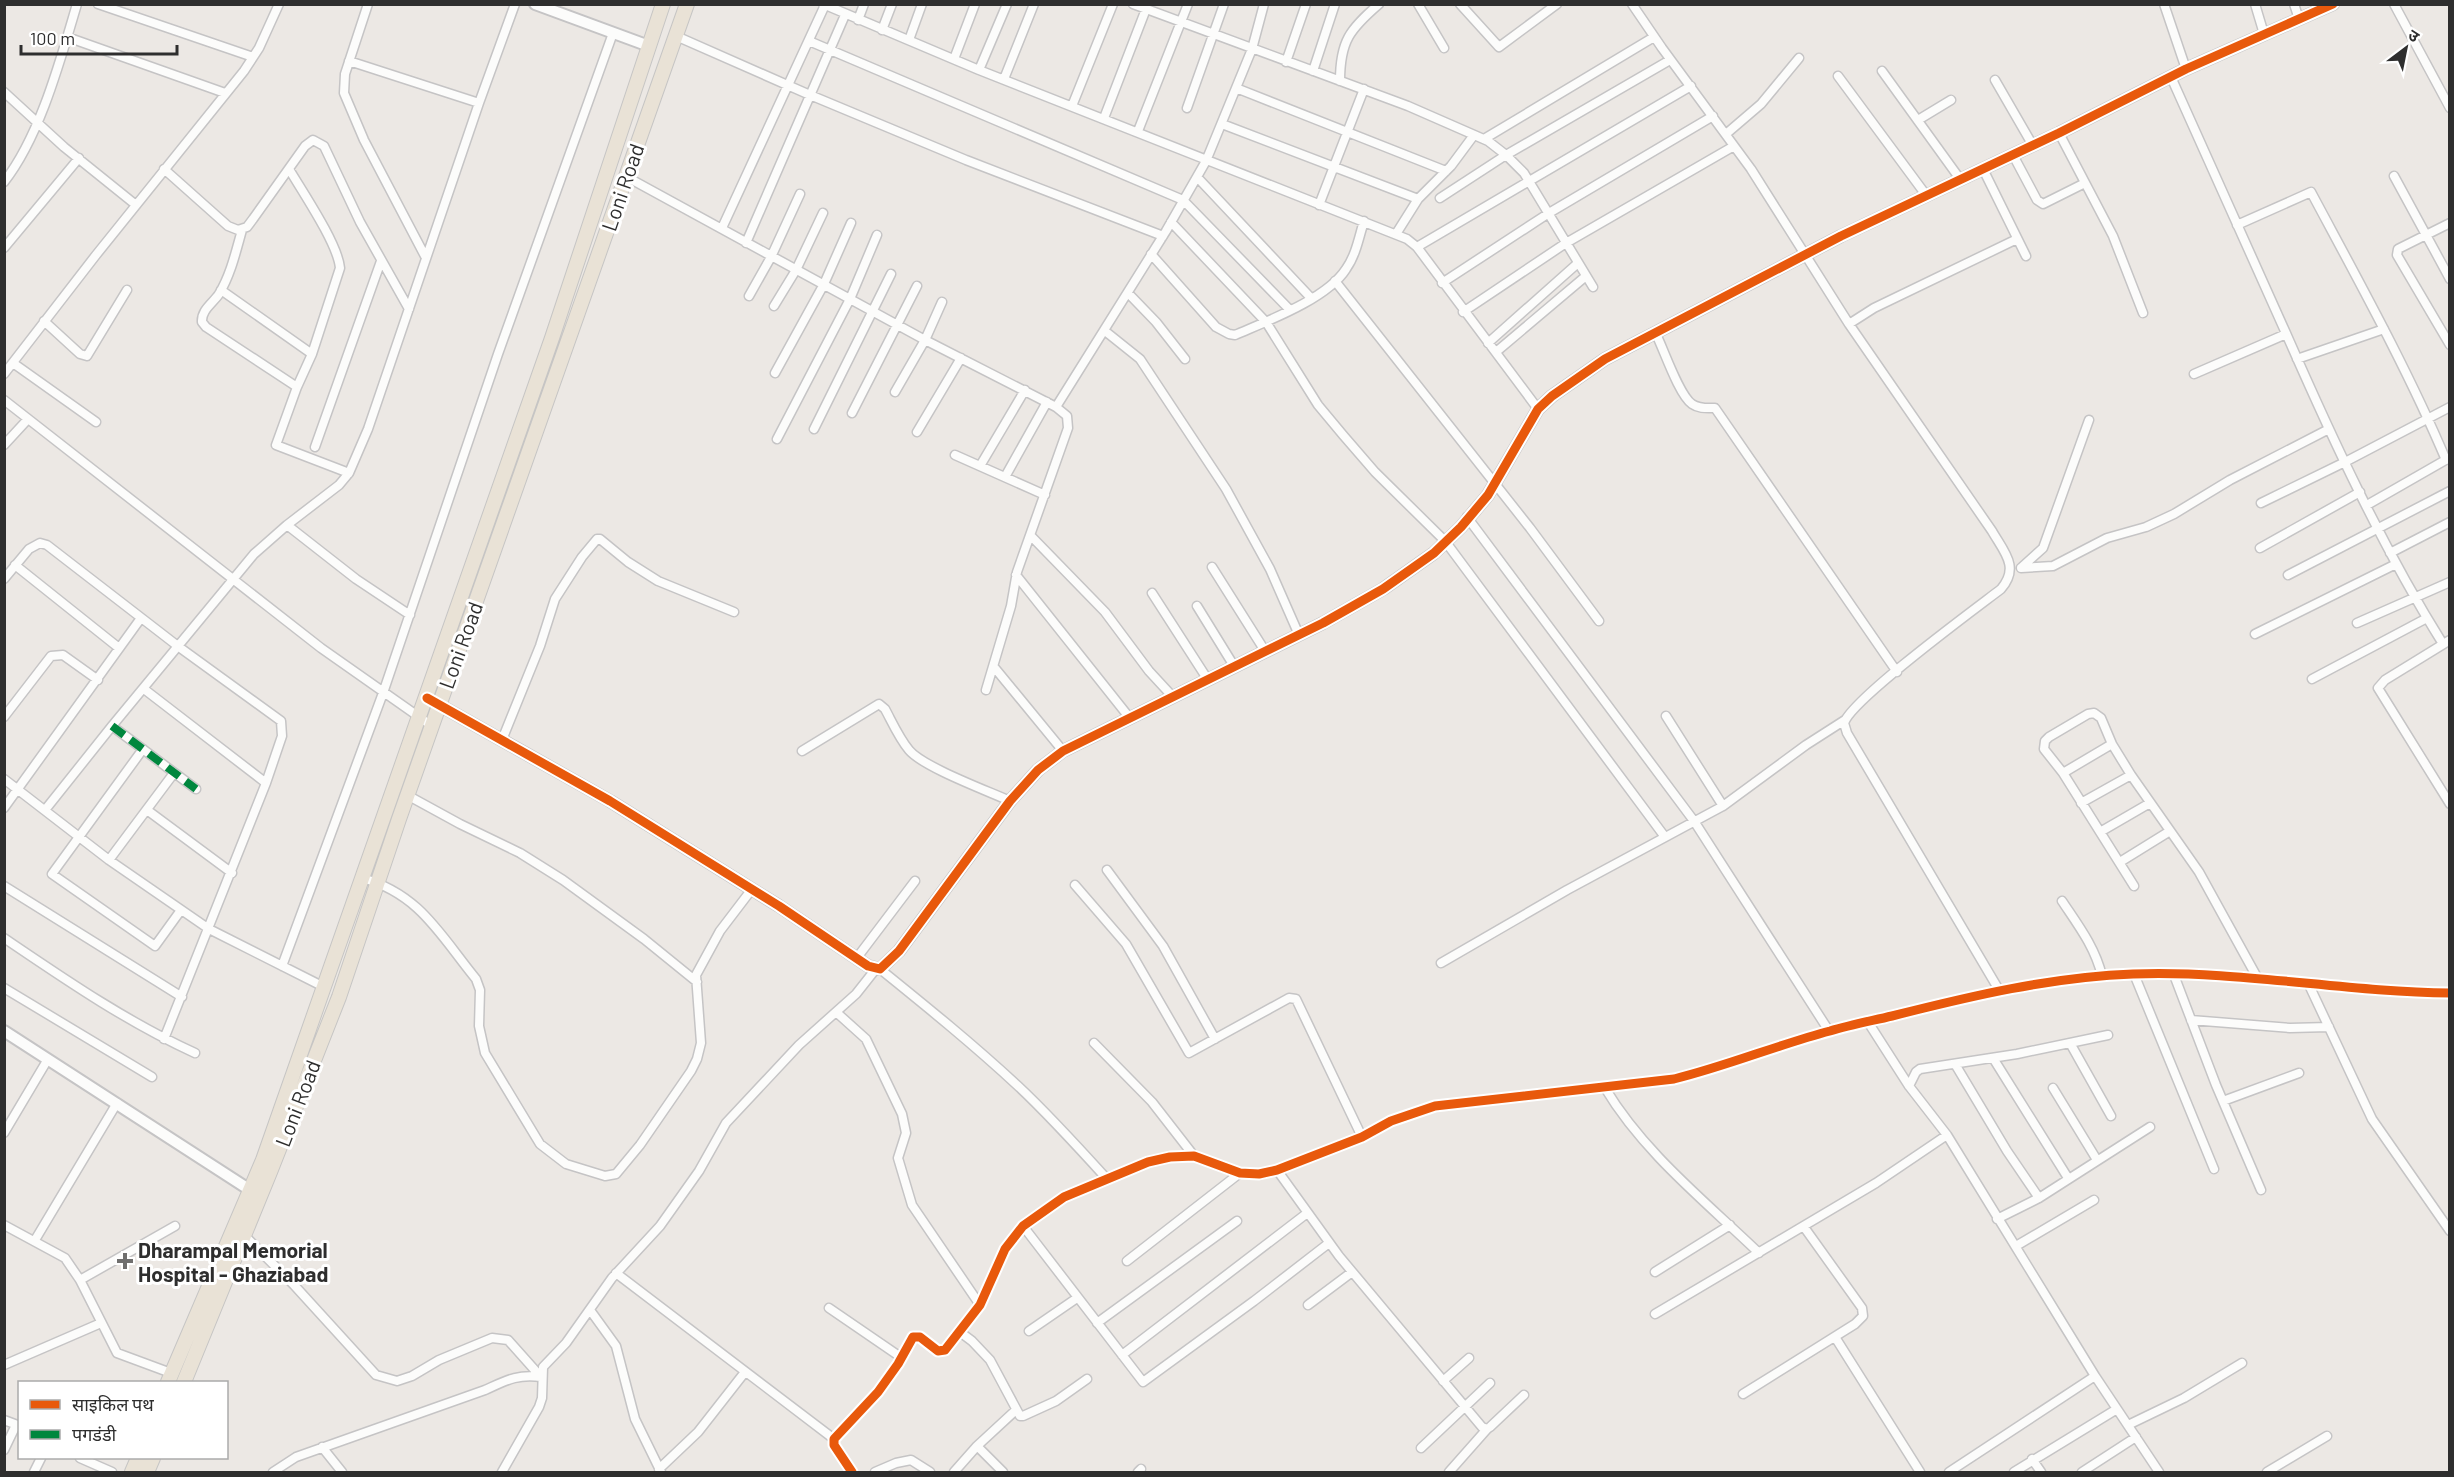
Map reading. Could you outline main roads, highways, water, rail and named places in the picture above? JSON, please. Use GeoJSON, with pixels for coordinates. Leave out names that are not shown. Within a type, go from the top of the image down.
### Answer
{"type":"FeatureCollection","features":[{"type":"Feature","properties":{"kind":"highway","name":"Loni Road"},"geometry":{"type":"LineString","coordinates":[[185,1381],[339,997],[432,726],[440,654],[552,338],[663,4]]}},
{"type":"Feature","properties":{"kind":"highway","name":"Loni Road"},"geometry":{"type":"LineString","coordinates":[[170,1378],[250,1190],[419,719],[433,702],[544,408],[687,4]]}},
{"type":"Feature","properties":{"kind":"highway"},"geometry":{"type":"LineString","coordinates":[[616,146],[634,152]]}},
{"type":"Feature","properties":{"kind":"highway"},"geometry":{"type":"LineString","coordinates":[[529,402],[544,408]]}},
{"type":"Feature","properties":{"kind":"highway"},"geometry":{"type":"LineString","coordinates":[[132,1473],[138,1459]]}},
{"type":"Feature","properties":{"kind":"highway"},"geometry":{"type":"LineString","coordinates":[[147,1473],[153,1459]]}},
{"type":"Feature","properties":{"kind":"place","name":"Dharampal Memorial Hospital - Ghaziabad"},"geometry":{"type":"Point","coordinates":[125,1261]}}]}
